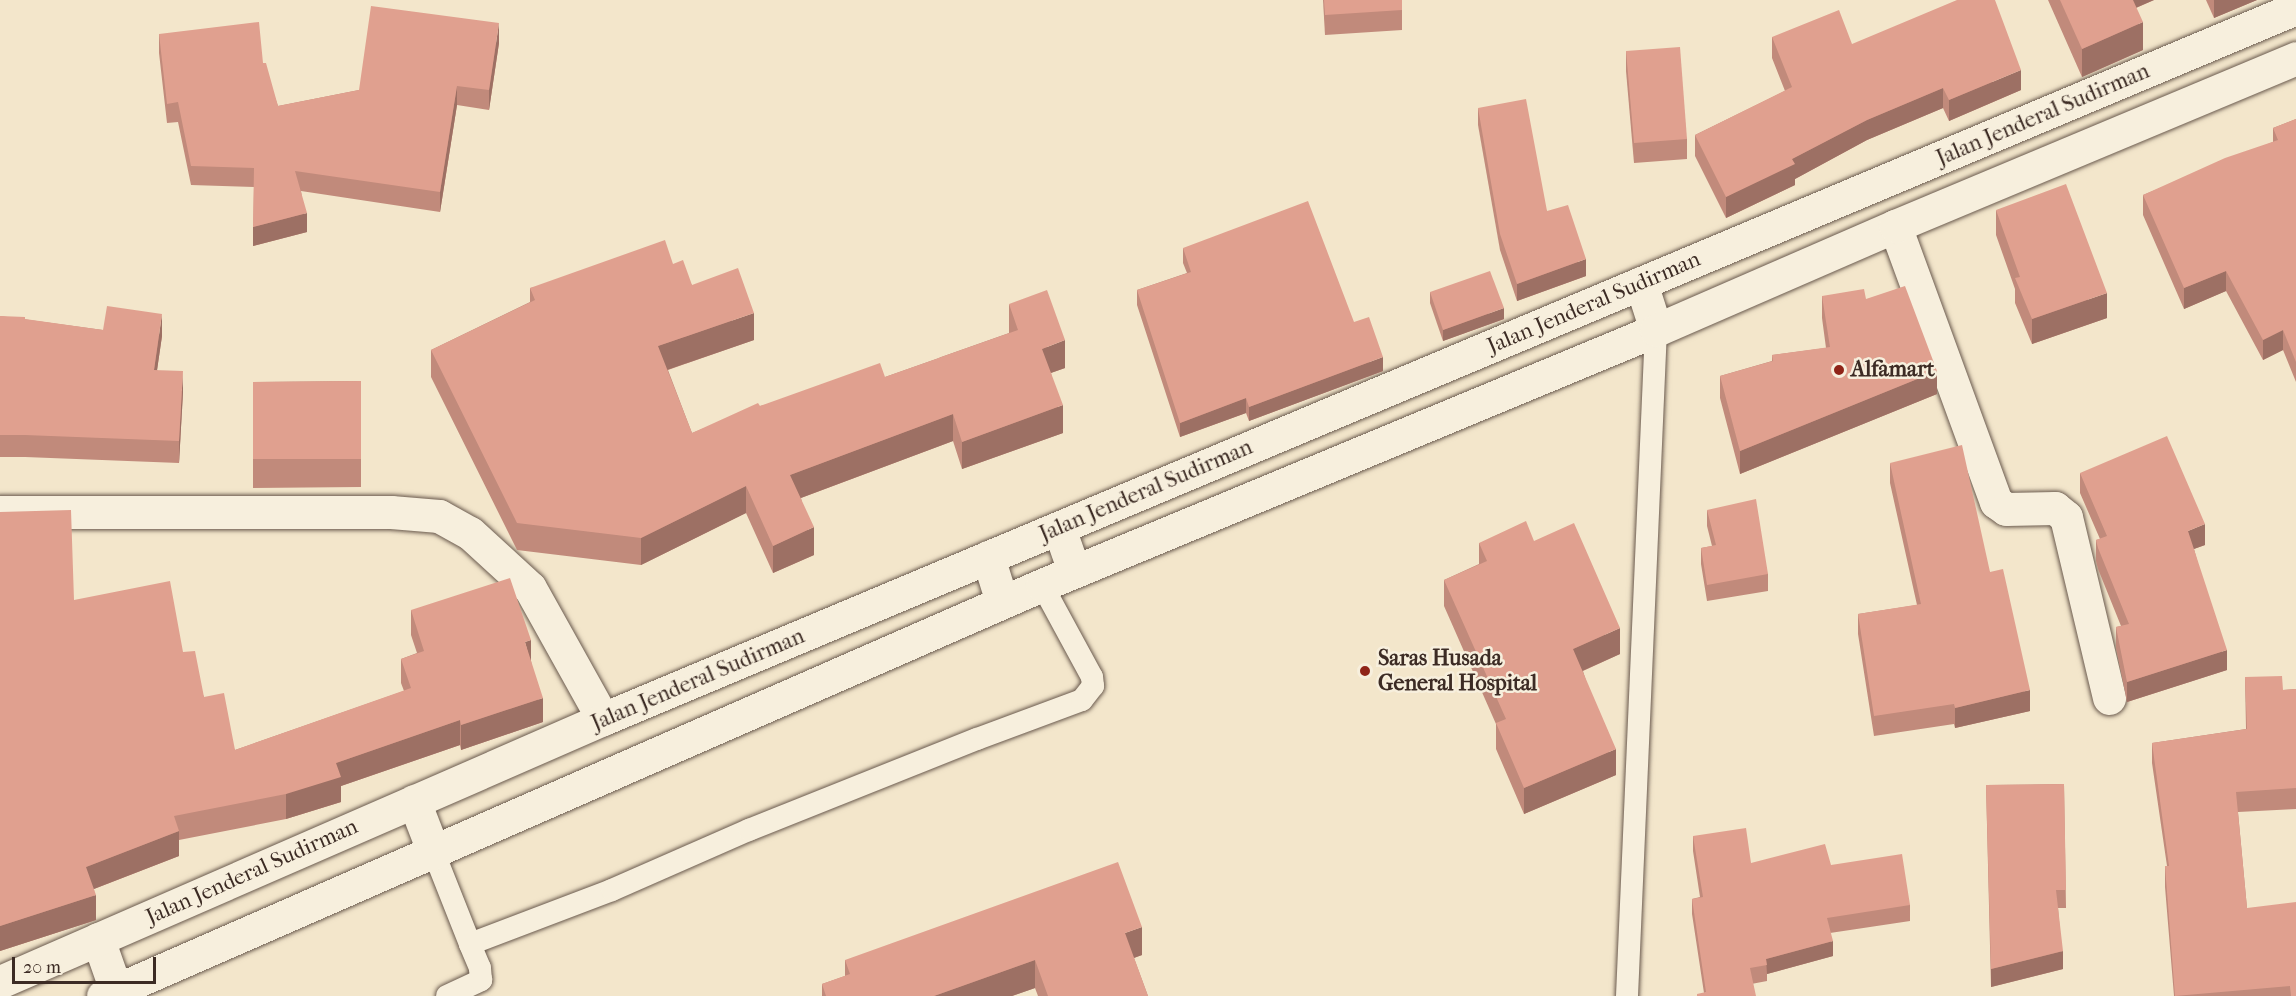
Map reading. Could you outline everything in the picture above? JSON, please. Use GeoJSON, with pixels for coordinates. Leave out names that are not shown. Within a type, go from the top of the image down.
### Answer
{"type":"FeatureCollection","features":[{"type":"Feature","properties":{"kind":"main road","name":"Jalan Jenderal Sudirman"},"geometry":{"type":"LineString","coordinates":[[0,982],[603,719],[2296,8]]}},
{"type":"Feature","properties":{"kind":"main road","name":"Jalan Jenderal Sudirman"},"geometry":{"type":"LineString","coordinates":[[113,994],[1074,571],[1656,330],[1895,226],[2296,58]]}},
{"type":"Feature","properties":{"kind":"main road"},"geometry":{"type":"LineString","coordinates":[[1895,226],[1996,502],[2006,509],[2055,508],[2066,517],[2109,698]]}},
{"type":"Feature","properties":{"kind":"main road"},"geometry":{"type":"LineString","coordinates":[[1641,283],[1656,330]]}},
{"type":"Feature","properties":{"kind":"main road"},"geometry":{"type":"LineString","coordinates":[[0,512],[391,512],[439,516],[470,533],[530,588],[603,719]]}},
{"type":"Feature","properties":{"kind":"main road"},"geometry":{"type":"LineString","coordinates":[[1059,528],[1074,571]]}},
{"type":"Feature","properties":{"kind":"main road"},"geometry":{"type":"LineString","coordinates":[[988,557],[1002,602]]}},
{"type":"Feature","properties":{"kind":"main road"},"geometry":{"type":"LineString","coordinates":[[414,801],[434,853]]}},
{"type":"Feature","properties":{"kind":"main road"},"geometry":{"type":"LineString","coordinates":[[98,939],[113,994]]}},
{"type":"Feature","properties":{"kind":"lane"},"geometry":{"type":"LineString","coordinates":[[1626,996],[1656,330]]}},
{"type":"Feature","properties":{"kind":"lane"},"geometry":{"type":"LineString","coordinates":[[470,944],[612,890],[748,830],[1082,700],[1094,686],[1092,677],[1042,585]]}},
{"type":"Feature","properties":{"kind":"lane"},"geometry":{"type":"LineString","coordinates":[[434,853],[480,968],[481,980],[447,996]]}},
{"type":"Feature","properties":{"kind":"building"},"geometry":{"type":"Polygon","coordinates":[[[1324,0],[1402,0],[1402,10],[1325,15],[1324,0]]]}},
{"type":"Feature","properties":{"kind":"building"},"geometry":{"type":"Polygon","coordinates":[[[1957,0],[1995,0],[2021,70],[1949,100],[1943,88],[1867,120],[1792,159],[1795,164],[1726,197],[1695,135],[1792,87],[1772,37],[1839,10],[1852,44],[1957,0]]]}},
{"type":"Feature","properties":{"kind":"building"},"geometry":{"type":"Polygon","coordinates":[[[2060,0],[2133,0],[2143,22],[2082,49],[2060,0]]]}},
{"type":"Feature","properties":{"kind":"building"},"geometry":{"type":"Polygon","coordinates":[[[371,6],[499,23],[489,90],[457,86],[440,192],[295,171],[307,213],[253,227],[254,168],[191,166],[178,102],[167,104],[159,34],[259,22],[263,63],[266,63],[278,106],[359,90],[371,6]]]}},
{"type":"Feature","properties":{"kind":"building"},"geometry":{"type":"Polygon","coordinates":[[[1680,47],[1687,139],[1634,143],[1626,51],[1680,47]]]}},
{"type":"Feature","properties":{"kind":"building"},"geometry":{"type":"Polygon","coordinates":[[[1526,99],[1547,211],[1568,205],[1586,259],[1517,284],[1500,234],[1478,108],[1526,99]]]}},
{"type":"Feature","properties":{"kind":"building"},"geometry":{"type":"Polygon","coordinates":[[[2296,119],[2296,362],[2283,330],[2263,340],[2226,271],[2184,288],[2143,195],[2225,158],[2278,140],[2273,128],[2296,119]]]}},
{"type":"Feature","properties":{"kind":"building"},"geometry":{"type":"Polygon","coordinates":[[[2066,184],[2107,293],[2032,319],[2015,278],[2020,277],[1996,210],[2066,184]]]}},
{"type":"Feature","properties":{"kind":"building"},"geometry":{"type":"Polygon","coordinates":[[[1308,201],[1354,322],[1369,317],[1383,357],[1249,407],[1246,398],[1180,423],[1137,290],[1191,272],[1183,248],[1308,201]]]}},
{"type":"Feature","properties":{"kind":"building"},"geometry":{"type":"Polygon","coordinates":[[[665,240],[673,264],[683,260],[692,285],[738,268],[754,313],[658,346],[692,433],[758,403],[760,406],[880,363],[885,377],[1018,330],[1009,304],[1047,290],[1065,340],[1042,349],[1063,405],[962,442],[953,414],[790,475],[814,527],[773,546],[746,486],[641,538],[517,523],[431,350],[535,300],[530,288],[665,240]]]}},
{"type":"Feature","properties":{"kind":"building"},"geometry":{"type":"Polygon","coordinates":[[[1490,271],[1504,308],[1443,330],[1430,292],[1490,271]]]}},
{"type":"Feature","properties":{"kind":"building"},"geometry":{"type":"Polygon","coordinates":[[[1905,286],[1937,371],[1740,451],[1720,376],[1773,361],[1772,355],[1830,347],[1822,296],[1864,289],[1866,299],[1905,286]]]}},
{"type":"Feature","properties":{"kind":"building"},"geometry":{"type":"Polygon","coordinates":[[[107,306],[162,314],[154,370],[183,371],[179,441],[0,435],[0,316],[25,317],[25,319],[103,330],[107,306]]]}},
{"type":"Feature","properties":{"kind":"building"},"geometry":{"type":"Polygon","coordinates":[[[361,381],[361,459],[253,459],[253,382],[361,381]]]}},
{"type":"Feature","properties":{"kind":"building"},"geometry":{"type":"Polygon","coordinates":[[[2167,436],[2205,524],[2188,531],[2227,650],[2127,682],[2116,627],[2129,624],[2096,540],[2107,536],[2080,473],[2167,436]]]}},
{"type":"Feature","properties":{"kind":"building"},"geometry":{"type":"Polygon","coordinates":[[[1962,445],[1990,572],[2003,569],[2030,690],[1955,708],[1954,704],[1874,716],[1858,614],[1921,604],[1890,463],[1962,445]]]}},
{"type":"Feature","properties":{"kind":"building"},"geometry":{"type":"Polygon","coordinates":[[[1756,499],[1768,574],[1707,585],[1701,548],[1716,545],[1707,510],[1756,499]]]}},
{"type":"Feature","properties":{"kind":"building"},"geometry":{"type":"Polygon","coordinates":[[[71,510],[74,600],[170,581],[183,652],[195,651],[204,697],[224,693],[235,750],[411,688],[401,659],[424,651],[411,610],[510,578],[531,640],[525,642],[543,698],[461,725],[460,720],[336,763],[341,777],[286,794],[174,816],[179,831],[86,867],[96,895],[0,926],[0,512],[71,510]]]}},
{"type":"Feature","properties":{"kind":"building"},"geometry":{"type":"Polygon","coordinates":[[[1526,521],[1534,541],[1574,523],[1620,628],[1573,649],[1616,749],[1524,788],[1496,723],[1506,719],[1444,580],[1487,561],[1479,543],[1526,521]]]}},
{"type":"Feature","properties":{"kind":"building"},"geometry":{"type":"Polygon","coordinates":[[[2282,676],[2283,690],[2296,689],[2296,788],[2236,792],[2247,908],[2296,902],[2296,996],[2291,996],[2290,986],[2175,996],[2165,866],[2169,866],[2152,743],[2247,729],[2245,677],[2282,676]]]}},
{"type":"Feature","properties":{"kind":"building"},"geometry":{"type":"Polygon","coordinates":[[[2064,784],[2066,890],[2056,890],[2063,951],[1991,969],[1986,785],[2064,784]]]}},
{"type":"Feature","properties":{"kind":"building"},"geometry":{"type":"Polygon","coordinates":[[[1746,828],[1751,863],[1825,844],[1831,865],[1902,854],[1910,905],[1827,918],[1833,941],[1766,959],[1767,965],[1750,968],[1756,996],[1697,996],[1697,994],[1706,992],[1692,899],[1703,897],[1693,836],[1746,828]]]}},
{"type":"Feature","properties":{"kind":"building"},"geometry":{"type":"Polygon","coordinates":[[[1118,862],[1142,927],[1125,933],[1148,996],[1048,996],[1035,960],[934,996],[826,996],[822,984],[850,974],[845,960],[1118,862]]]}},
{"type":"Feature","properties":{"kind":"place","name":"Alfamart"},"geometry":{"type":"Point","coordinates":[1839,370]}},
{"type":"Feature","properties":{"kind":"place","name":"Saras Husada General Hospital"},"geometry":{"type":"Point","coordinates":[1365,671]}}]}
